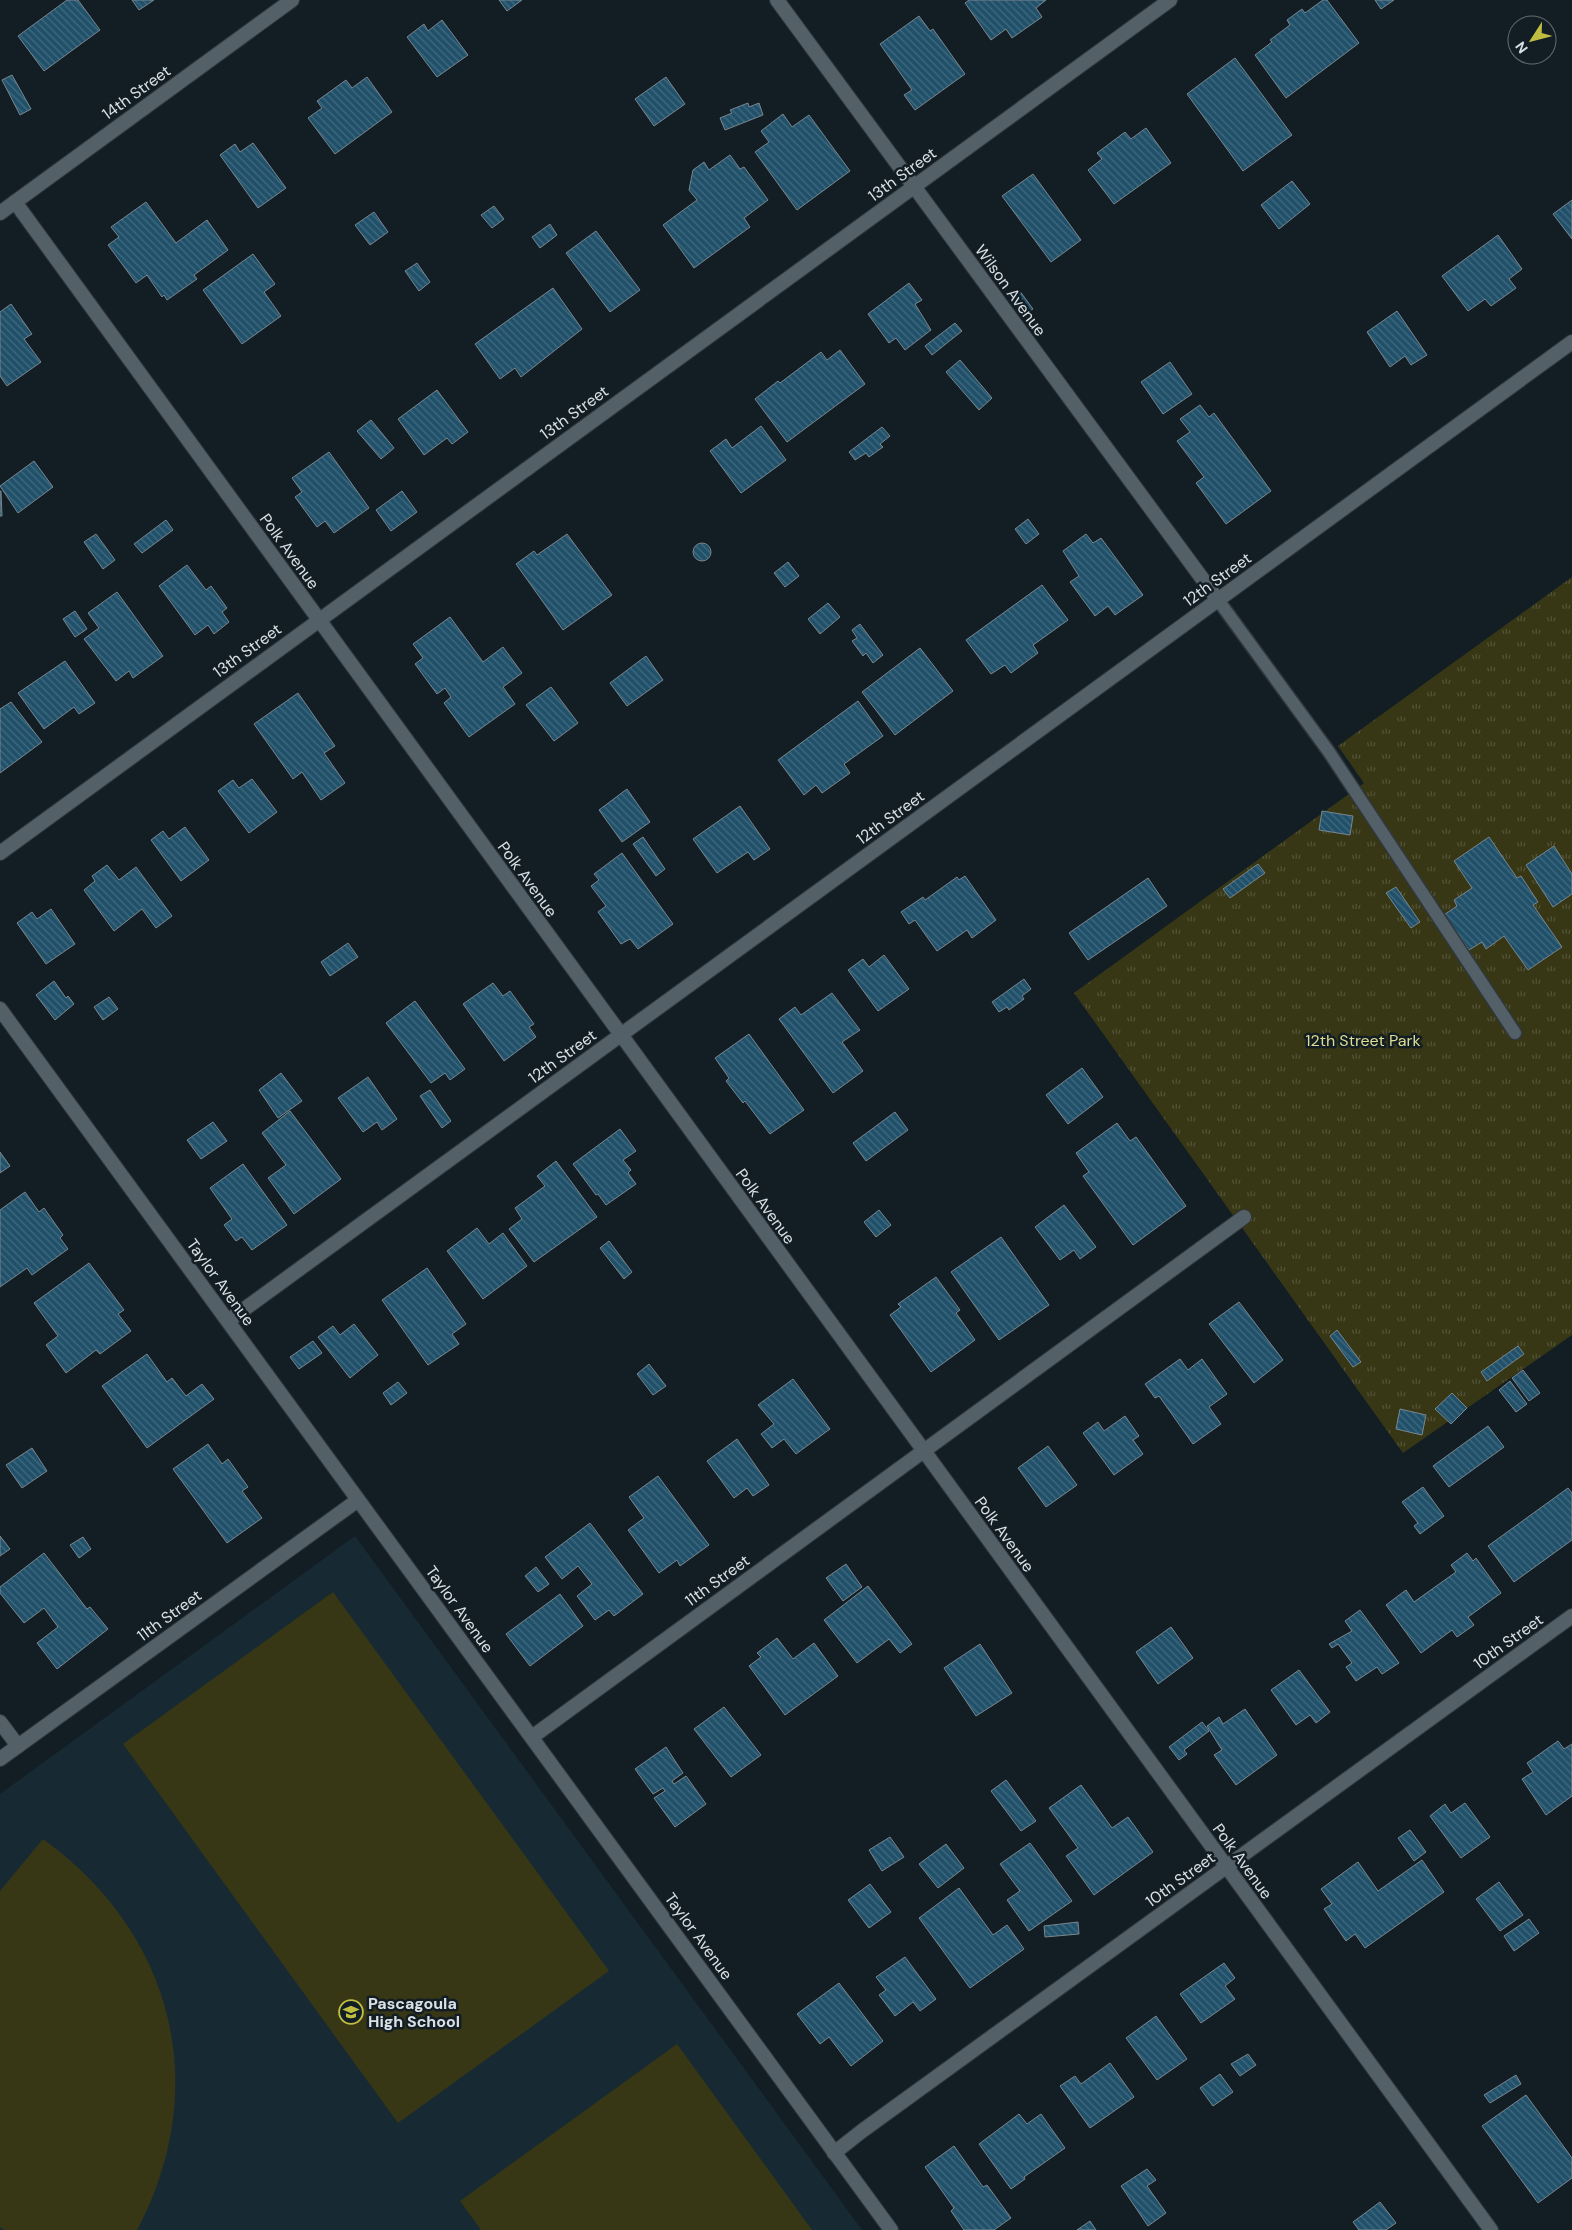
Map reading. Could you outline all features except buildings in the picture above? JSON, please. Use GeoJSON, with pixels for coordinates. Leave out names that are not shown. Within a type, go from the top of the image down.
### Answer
{"type":"FeatureCollection","features":[{"type":"Feature","properties":{"kind":"street","name":"14th Street"},"geometry":{"type":"LineString","coordinates":[[0,213],[292,0]]}},
{"type":"Feature","properties":{"kind":"street","name":"Wilson Avenue"},"geometry":{"type":"LineString","coordinates":[[777,0],[1218,600]]}},
{"type":"Feature","properties":{"kind":"street","name":"13th Street"},"geometry":{"type":"LineString","coordinates":[[0,853],[1170,0]]}},
{"type":"Feature","properties":{"kind":"street","name":"Polk Avenue"},"geometry":{"type":"LineString","coordinates":[[15,202],[1491,2230]]}},
{"type":"Feature","properties":{"kind":"street","name":"12th Street"},"geometry":{"type":"LineString","coordinates":[[228,1321],[1572,342]]}},
{"type":"Feature","properties":{"kind":"street","name":"Taylor Avenue"},"geometry":{"type":"LineString","coordinates":[[0,1009],[891,2230]]}},
{"type":"Feature","properties":{"kind":"street","name":"11th Street"},"geometry":{"type":"LineString","coordinates":[[532,1737],[1244,1217]]}},
{"type":"Feature","properties":{"kind":"street","name":"11th Street"},"geometry":{"type":"LineString","coordinates":[[0,1759],[358,1500]]}},
{"type":"Feature","properties":{"kind":"street","name":"10th Street"},"geometry":{"type":"LineString","coordinates":[[834,2153],[1572,1616]]}},
{"type":"Feature","properties":{"kind":"street"},"geometry":{"type":"LineString","coordinates":[[0,1722],[18,1746]]}},
{"type":"Feature","properties":{"kind":"lane"},"geometry":{"type":"LineString","coordinates":[[1218,600],[1329,752],[1515,1033]]}},
{"type":"Feature","properties":{"kind":"shaded area","name":"Pascagoula High School"},"geometry":{"type":"Polygon","coordinates":[[[355,1536],[862,2230],[0,2230],[0,1794],[355,1536]]]}},
{"type":"Feature","properties":{"kind":"green space","name":"12th Street Park"},"geometry":{"type":"Polygon","coordinates":[[[1572,577],[1572,1335],[1403,1453],[1074,993],[1364,783],[1338,746],[1572,577]]]}},
{"type":"Feature","properties":{"kind":"green space"},"geometry":{"type":"Polygon","coordinates":[[[333,1592],[609,1971],[398,2123],[123,1744],[333,1592]]]}},
{"type":"Feature","properties":{"kind":"green space"},"geometry":{"type":"Polygon","coordinates":[[[43,1839],[87,1877],[123,1920],[150,1966],[167,2016],[175,2068],[173,2121],[160,2176],[137,2230],[4,2230],[0,2227],[0,1891],[43,1839]]]}},
{"type":"Feature","properties":{"kind":"green space"},"geometry":{"type":"Polygon","coordinates":[[[677,2044],[812,2230],[481,2230],[460,2201],[677,2044]]]}},
{"type":"Feature","properties":{"kind":"place","name":"Pascagoula High School"},"geometry":{"type":"Point","coordinates":[351,2012]}}]}
